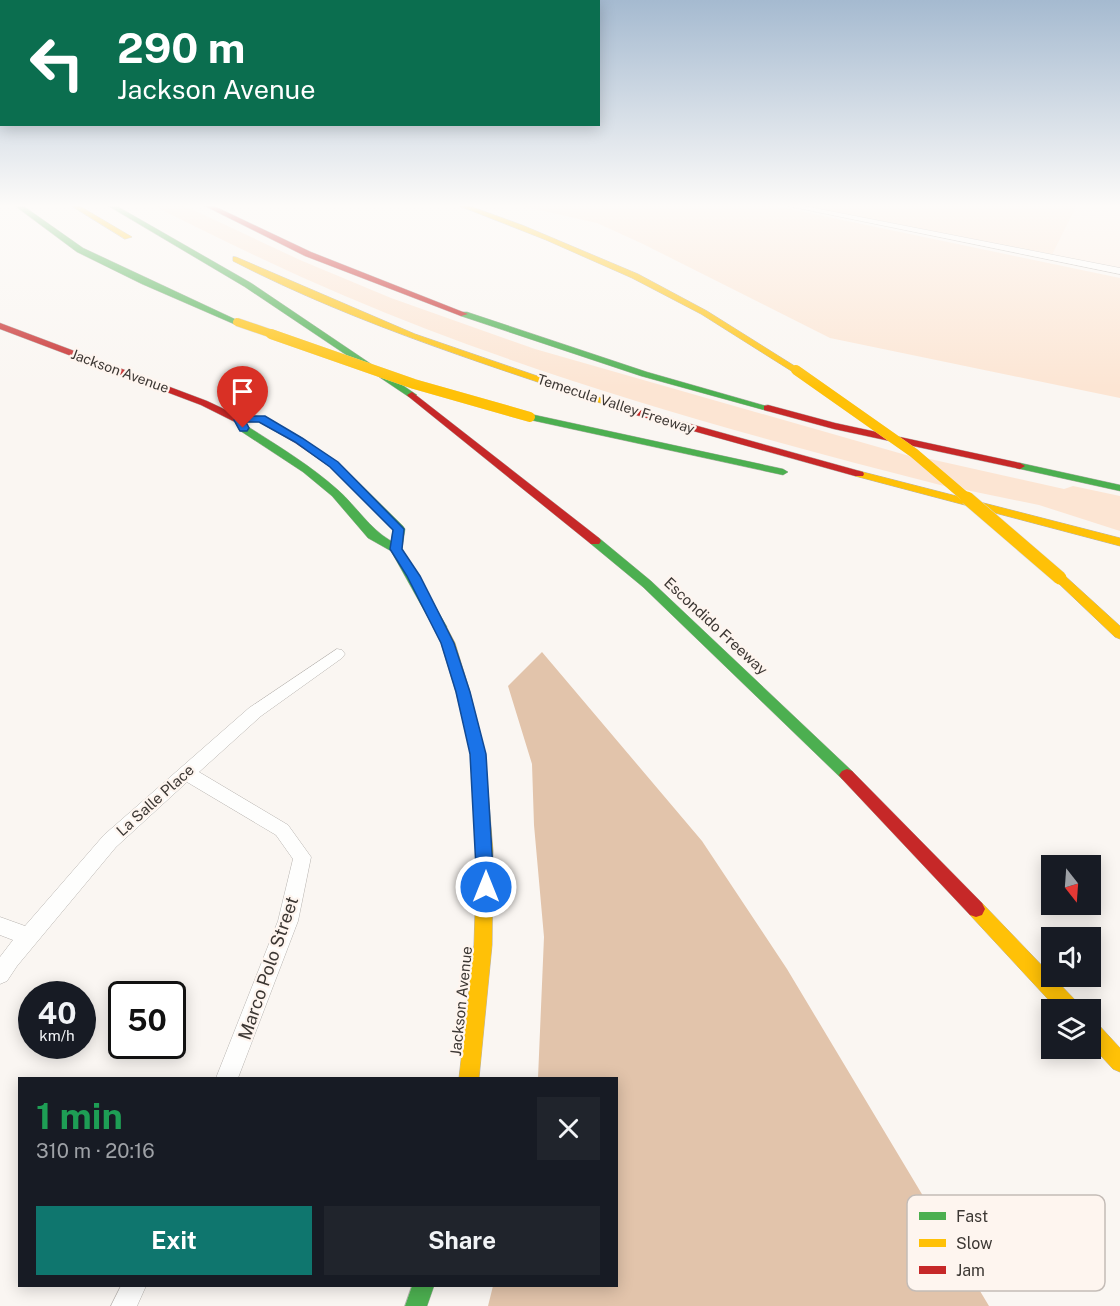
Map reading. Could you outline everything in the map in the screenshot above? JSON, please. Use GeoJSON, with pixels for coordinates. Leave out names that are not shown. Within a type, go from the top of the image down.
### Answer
{"type":"FeatureCollection","features":[{"type":"Feature","properties":{"kind":"main road"},"geometry":{"type":"LineString","coordinates":[[112,266],[237,322],[414,384],[530,417],[793,474]]}},
{"type":"Feature","properties":{"kind":"main road"},"geometry":{"type":"LineString","coordinates":[[215,266],[296,316]]}},
{"type":"Feature","properties":{"kind":"main road","name":"Temecula Valley Freeway"},"geometry":{"type":"LineString","coordinates":[[250,266],[412,336],[622,408],[854,473],[1120,543]]}},
{"type":"Feature","properties":{"kind":"main road"},"geometry":{"type":"LineString","coordinates":[[339,266],[458,312],[644,374],[834,426],[1120,488]]}},
{"type":"Feature","properties":{"kind":"main road"},"geometry":{"type":"LineString","coordinates":[[609,266],[650,284],[723,324],[796,370],[922,459],[1060,578],[1120,634]]}},
{"type":"Feature","properties":{"kind":"main road"},"geometry":{"type":"LineString","coordinates":[[199,273],[296,316]]}},
{"type":"Feature","properties":{"kind":"main road","name":"Escondido Freeway"},"geometry":{"type":"LineString","coordinates":[[296,316],[423,402],[647,584],[808,736],[930,860],[1061,999]]}},
{"type":"Feature","properties":{"kind":"main road","name":"Jackson Avenue"},"geometry":{"type":"LineString","coordinates":[[0,326],[204,403],[240,420],[261,419],[334,464],[399,529],[396,549]]}},
{"type":"Feature","properties":{"kind":"main road","name":"Jackson Avenue"},"geometry":{"type":"LineString","coordinates":[[240,420],[243,428],[278,449],[336,495],[372,535],[396,549],[413,576],[448,643],[478,754],[485,851],[486,905],[469,1077]]}},
{"type":"Feature","properties":{"kind":"main road"},"geometry":{"type":"LineString","coordinates":[[278,449],[292,449],[300,452],[359,502],[380,509]]}},
{"type":"Feature","properties":{"kind":"main road"},"geometry":{"type":"LineString","coordinates":[[873,492],[1120,543]]}},
{"type":"Feature","properties":{"kind":"main road"},"geometry":{"type":"LineString","coordinates":[[1101,1042],[1120,1062]]}},
{"type":"Feature","properties":{"kind":"main road"},"geometry":{"type":"LineString","coordinates":[[417,1306],[423,1287]]}},
{"type":"Feature","properties":{"kind":"street"},"geometry":{"type":"LineString","coordinates":[[1095,266],[1120,271]]}},
{"type":"Feature","properties":{"kind":"street","name":"La Salle Place"},"geometry":{"type":"LineString","coordinates":[[0,974],[110,841],[255,712],[337,654]]}},
{"type":"Feature","properties":{"kind":"street","name":"Marco Polo Street"},"geometry":{"type":"LineString","coordinates":[[186,773],[282,830],[302,857],[288,921],[227,1077]]}},
{"type":"Feature","properties":{"kind":"street"},"geometry":{"type":"LineString","coordinates":[[0,926],[29,937]]}},
{"type":"Feature","properties":{"kind":"street"},"geometry":{"type":"LineString","coordinates":[[124,1306],[134,1287]]}},
{"type":"Feature","properties":{"kind":"shaded area"},"geometry":{"type":"Polygon","coordinates":[[[278,266],[314,266],[391,298],[535,349],[913,457],[952,488],[798,448],[569,380],[419,326],[278,266]]]}},
{"type":"Feature","properties":{"kind":"shaded area"},"geometry":{"type":"Polygon","coordinates":[[[687,266],[1062,266],[1120,278],[1120,398],[830,338],[687,266]]]}},
{"type":"Feature","properties":{"kind":"shaded area"},"geometry":{"type":"Polygon","coordinates":[[[921,457],[1064,489],[1073,486],[1120,496],[1120,531],[1039,505],[966,490],[921,457]]]}},
{"type":"Feature","properties":{"kind":"shaded area"},"geometry":{"type":"Polygon","coordinates":[[[542,652],[702,841],[787,969],[922,1195],[907,1195],[907,1291],[980,1291],[989,1306],[488,1306],[493,1287],[618,1287],[618,1077],[538,1077],[544,937],[534,825],[532,764],[508,686],[542,652]]]}},
{"type":"Feature","properties":{"kind":"traffic: fast"},"geometry":{"type":"LineString","coordinates":[[112,266],[237,322]]}},
{"type":"Feature","properties":{"kind":"traffic: fast"},"geometry":{"type":"LineString","coordinates":[[215,266],[248,285],[412,395]]}},
{"type":"Feature","properties":{"kind":"traffic: fast"},"geometry":{"type":"LineString","coordinates":[[464,314],[644,374],[768,408]]}},
{"type":"Feature","properties":{"kind":"traffic: fast"},"geometry":{"type":"LineString","coordinates":[[530,417],[783,472]]}},
{"type":"Feature","properties":{"kind":"traffic: fast"},"geometry":{"type":"LineString","coordinates":[[239,420],[243,428],[307,470],[336,494],[372,535],[396,549],[440,627]]}},
{"type":"Feature","properties":{"kind":"traffic: fast"},"geometry":{"type":"LineString","coordinates":[[1020,466],[1120,488]]}},
{"type":"Feature","properties":{"kind":"traffic: fast"},"geometry":{"type":"LineString","coordinates":[[337,467],[399,529],[396,549]]}},
{"type":"Feature","properties":{"kind":"traffic: fast"},"geometry":{"type":"LineString","coordinates":[[595,541],[647,584],[847,775]]}},
{"type":"Feature","properties":{"kind":"traffic: fast"},"geometry":{"type":"LineString","coordinates":[[416,1306],[423,1287]]}},
{"type":"Feature","properties":{"kind":"traffic: slow"},"geometry":{"type":"LineString","coordinates":[[249,266],[412,336],[640,413]]}},
{"type":"Feature","properties":{"kind":"traffic: slow"},"geometry":{"type":"LineString","coordinates":[[613,266],[704,313],[796,370]]}},
{"type":"Feature","properties":{"kind":"traffic: slow"},"geometry":{"type":"LineString","coordinates":[[237,322],[414,384],[530,417]]}},
{"type":"Feature","properties":{"kind":"traffic: slow"},"geometry":{"type":"LineString","coordinates":[[796,370],[914,453],[1060,578]]}},
{"type":"Feature","properties":{"kind":"traffic: slow"},"geometry":{"type":"LineString","coordinates":[[859,474],[1120,542]]}},
{"type":"Feature","properties":{"kind":"traffic: slow"},"geometry":{"type":"LineString","coordinates":[[1060,578],[1120,634]]}},
{"type":"Feature","properties":{"kind":"traffic: slow"},"geometry":{"type":"LineString","coordinates":[[440,627],[448,643],[463,692],[478,754],[485,851],[483,945],[469,1077]]}},
{"type":"Feature","properties":{"kind":"traffic: slow"},"geometry":{"type":"LineString","coordinates":[[976,909],[1061,999]]}},
{"type":"Feature","properties":{"kind":"traffic: slow"},"geometry":{"type":"LineString","coordinates":[[1101,1042],[1120,1062]]}},
{"type":"Feature","properties":{"kind":"traffic: jam"},"geometry":{"type":"LineString","coordinates":[[339,266],[464,314]]}},
{"type":"Feature","properties":{"kind":"traffic: jam"},"geometry":{"type":"LineString","coordinates":[[0,326],[204,403],[239,420],[261,419],[298,440],[337,467]]}},
{"type":"Feature","properties":{"kind":"traffic: jam"},"geometry":{"type":"LineString","coordinates":[[412,395],[595,541]]}},
{"type":"Feature","properties":{"kind":"traffic: jam"},"geometry":{"type":"LineString","coordinates":[[768,408],[834,426],[1020,466]]}},
{"type":"Feature","properties":{"kind":"traffic: jam"},"geometry":{"type":"LineString","coordinates":[[640,413],[859,474]]}},
{"type":"Feature","properties":{"kind":"traffic: jam"},"geometry":{"type":"LineString","coordinates":[[847,775],[976,909]]}},
{"type":"Feature","properties":{"kind":"route"},"geometry":{"type":"LineString","coordinates":[[243,428],[240,420],[261,419],[298,440],[334,464],[399,529],[396,549],[425,597],[448,643],[463,692],[478,754],[486,887]]}}]}
